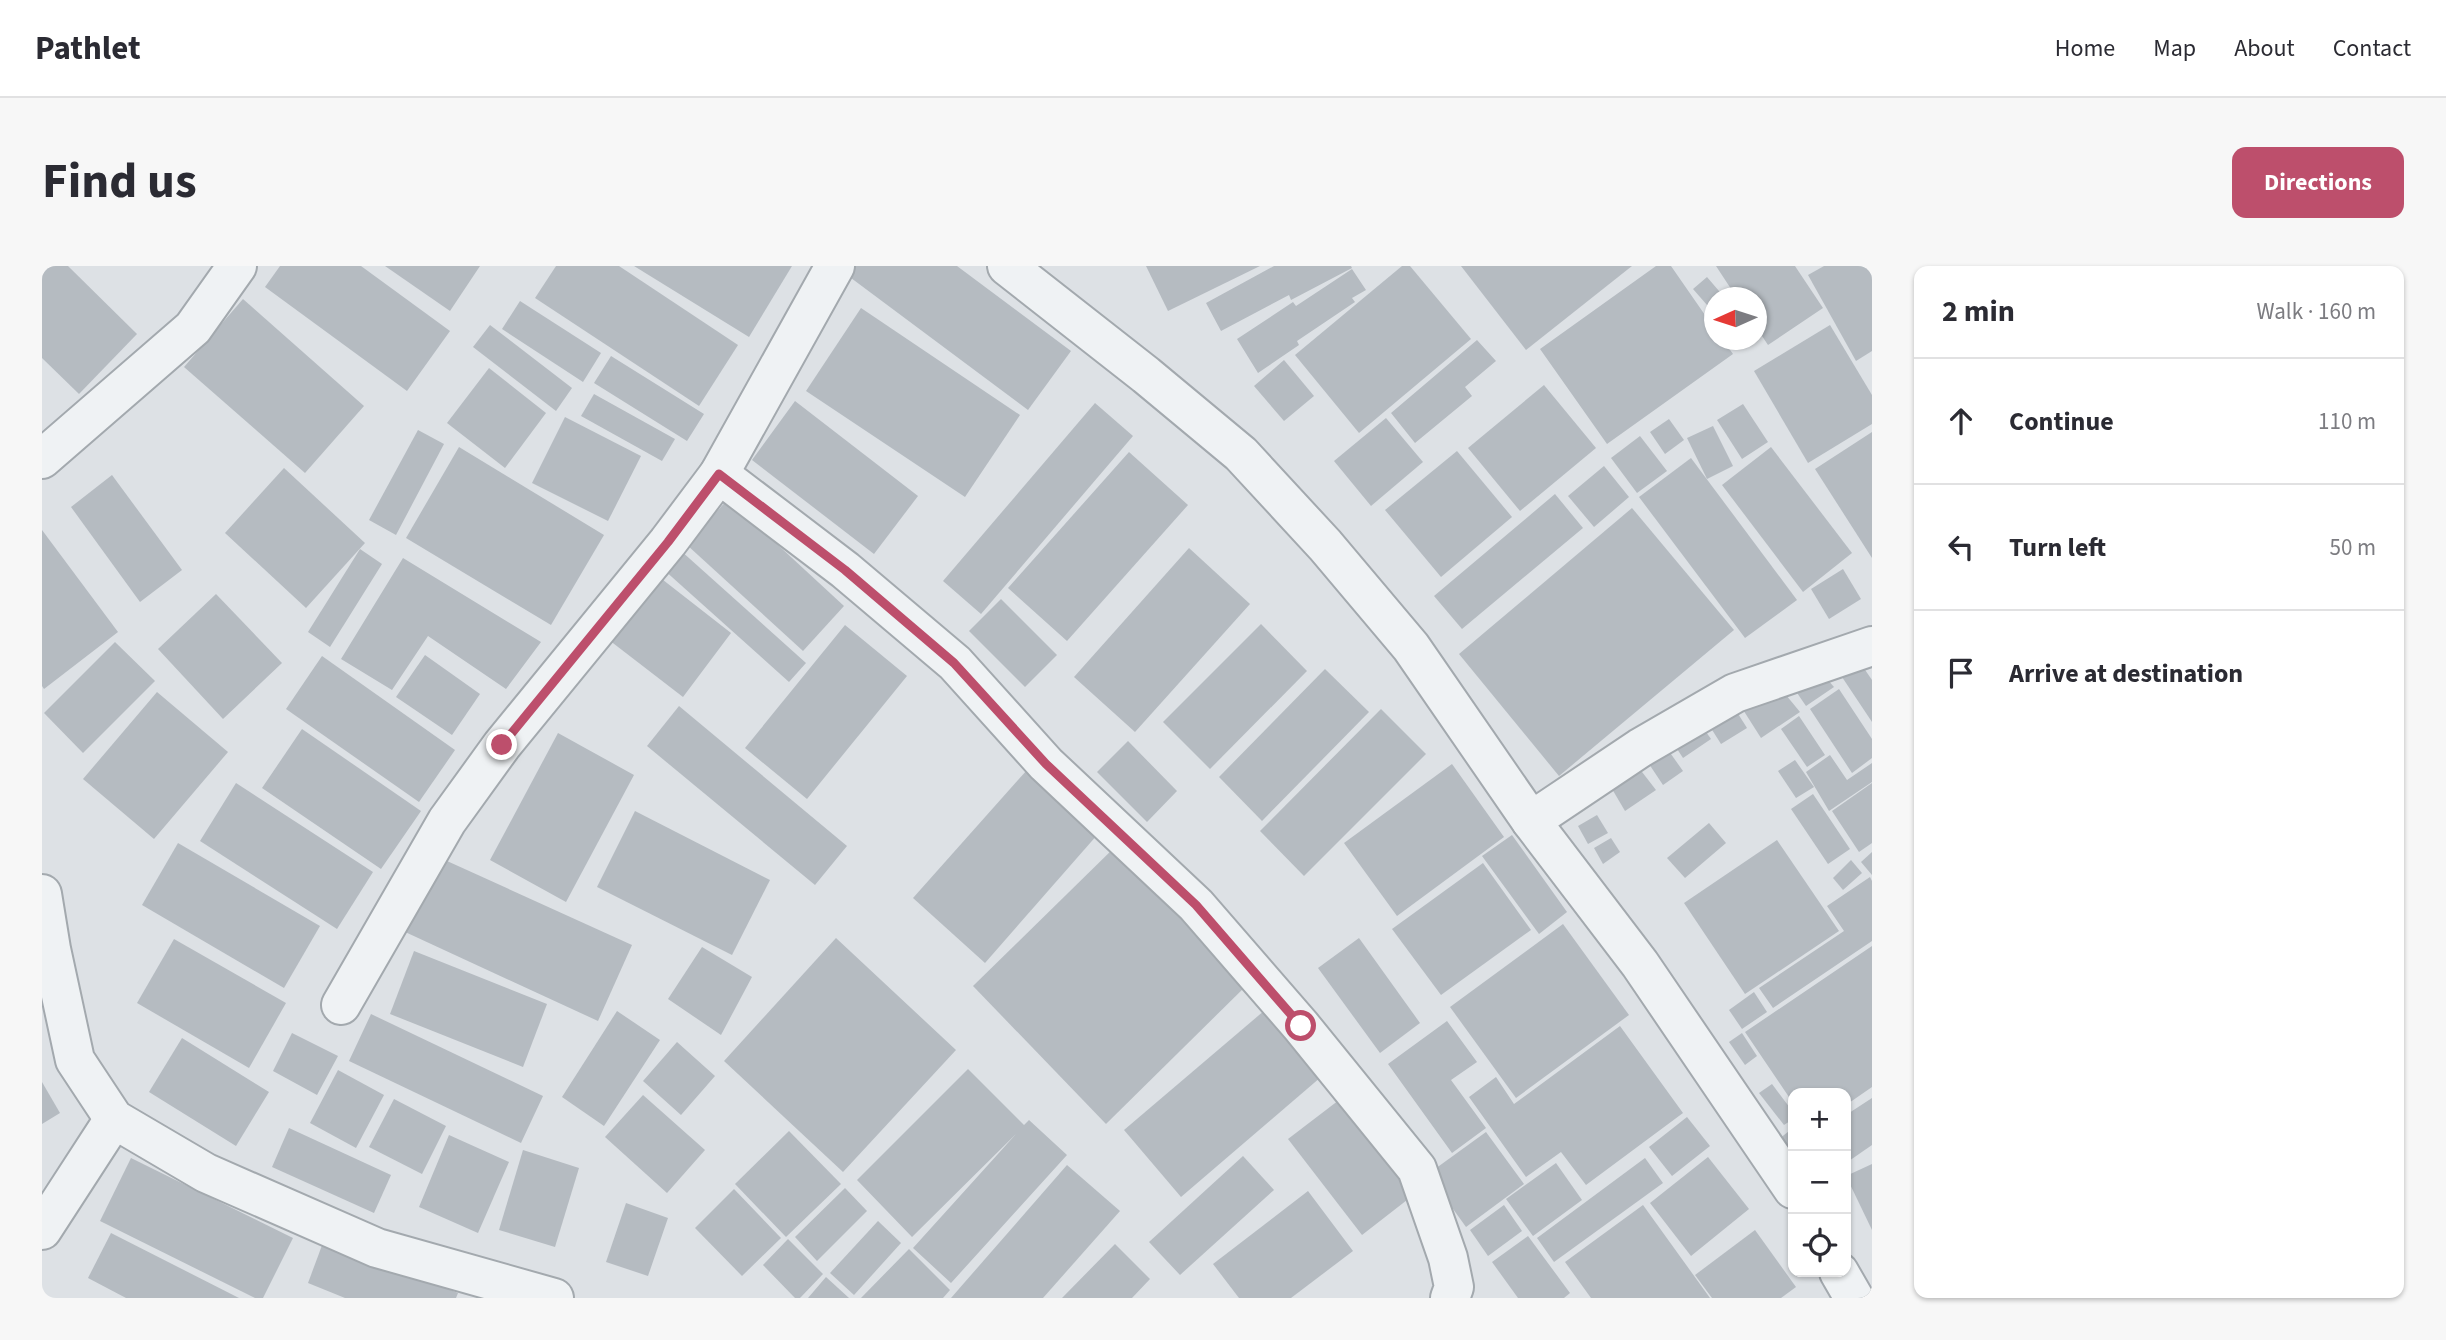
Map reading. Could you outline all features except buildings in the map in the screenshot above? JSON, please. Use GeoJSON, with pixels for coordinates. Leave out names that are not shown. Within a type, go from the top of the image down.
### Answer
{"type":"FeatureCollection","features":[{"type":"Feature","properties":{"kind":"street"},"geometry":{"type":"LineString","coordinates":[[42,459],[193,328],[237,266]]}},
{"type":"Feature","properties":{"kind":"street"},"geometry":{"type":"LineString","coordinates":[[341,1005],[447,821],[502,745],[668,542],[719,474],[835,266]]}},
{"type":"Feature","properties":{"kind":"street"},"geometry":{"type":"LineString","coordinates":[[1007,266],[1241,454],[1325,545],[1410,647],[1531,821],[1640,964],[1788,1182]]}},
{"type":"Feature","properties":{"kind":"street"},"geometry":{"type":"LineString","coordinates":[[719,474],[845,570],[954,663],[1046,764],[1196,905],[1301,1026],[1417,1169],[1448,1258],[1454,1287],[1450,1298]]}},
{"type":"Feature","properties":{"kind":"street"},"geometry":{"type":"LineString","coordinates":[[1531,821],[1640,748],[1735,693],[1872,646]]}},
{"type":"Feature","properties":{"kind":"street"},"geometry":{"type":"LineString","coordinates":[[42,894],[75,1060],[114,1119],[206,1173],[377,1248],[554,1298]]}},
{"type":"Feature","properties":{"kind":"street"},"geometry":{"type":"LineString","coordinates":[[42,1230],[114,1119]]}},
{"type":"Feature","properties":{"kind":"street"},"geometry":{"type":"LineString","coordinates":[[1842,1277],[1854,1298]]}},
{"type":"Feature","properties":{"kind":"route"},"geometry":{"type":"LineString","coordinates":[[502,745],[668,542],[719,474],[845,570],[954,663],[1046,764],[1196,905],[1301,1026]]}}]}
